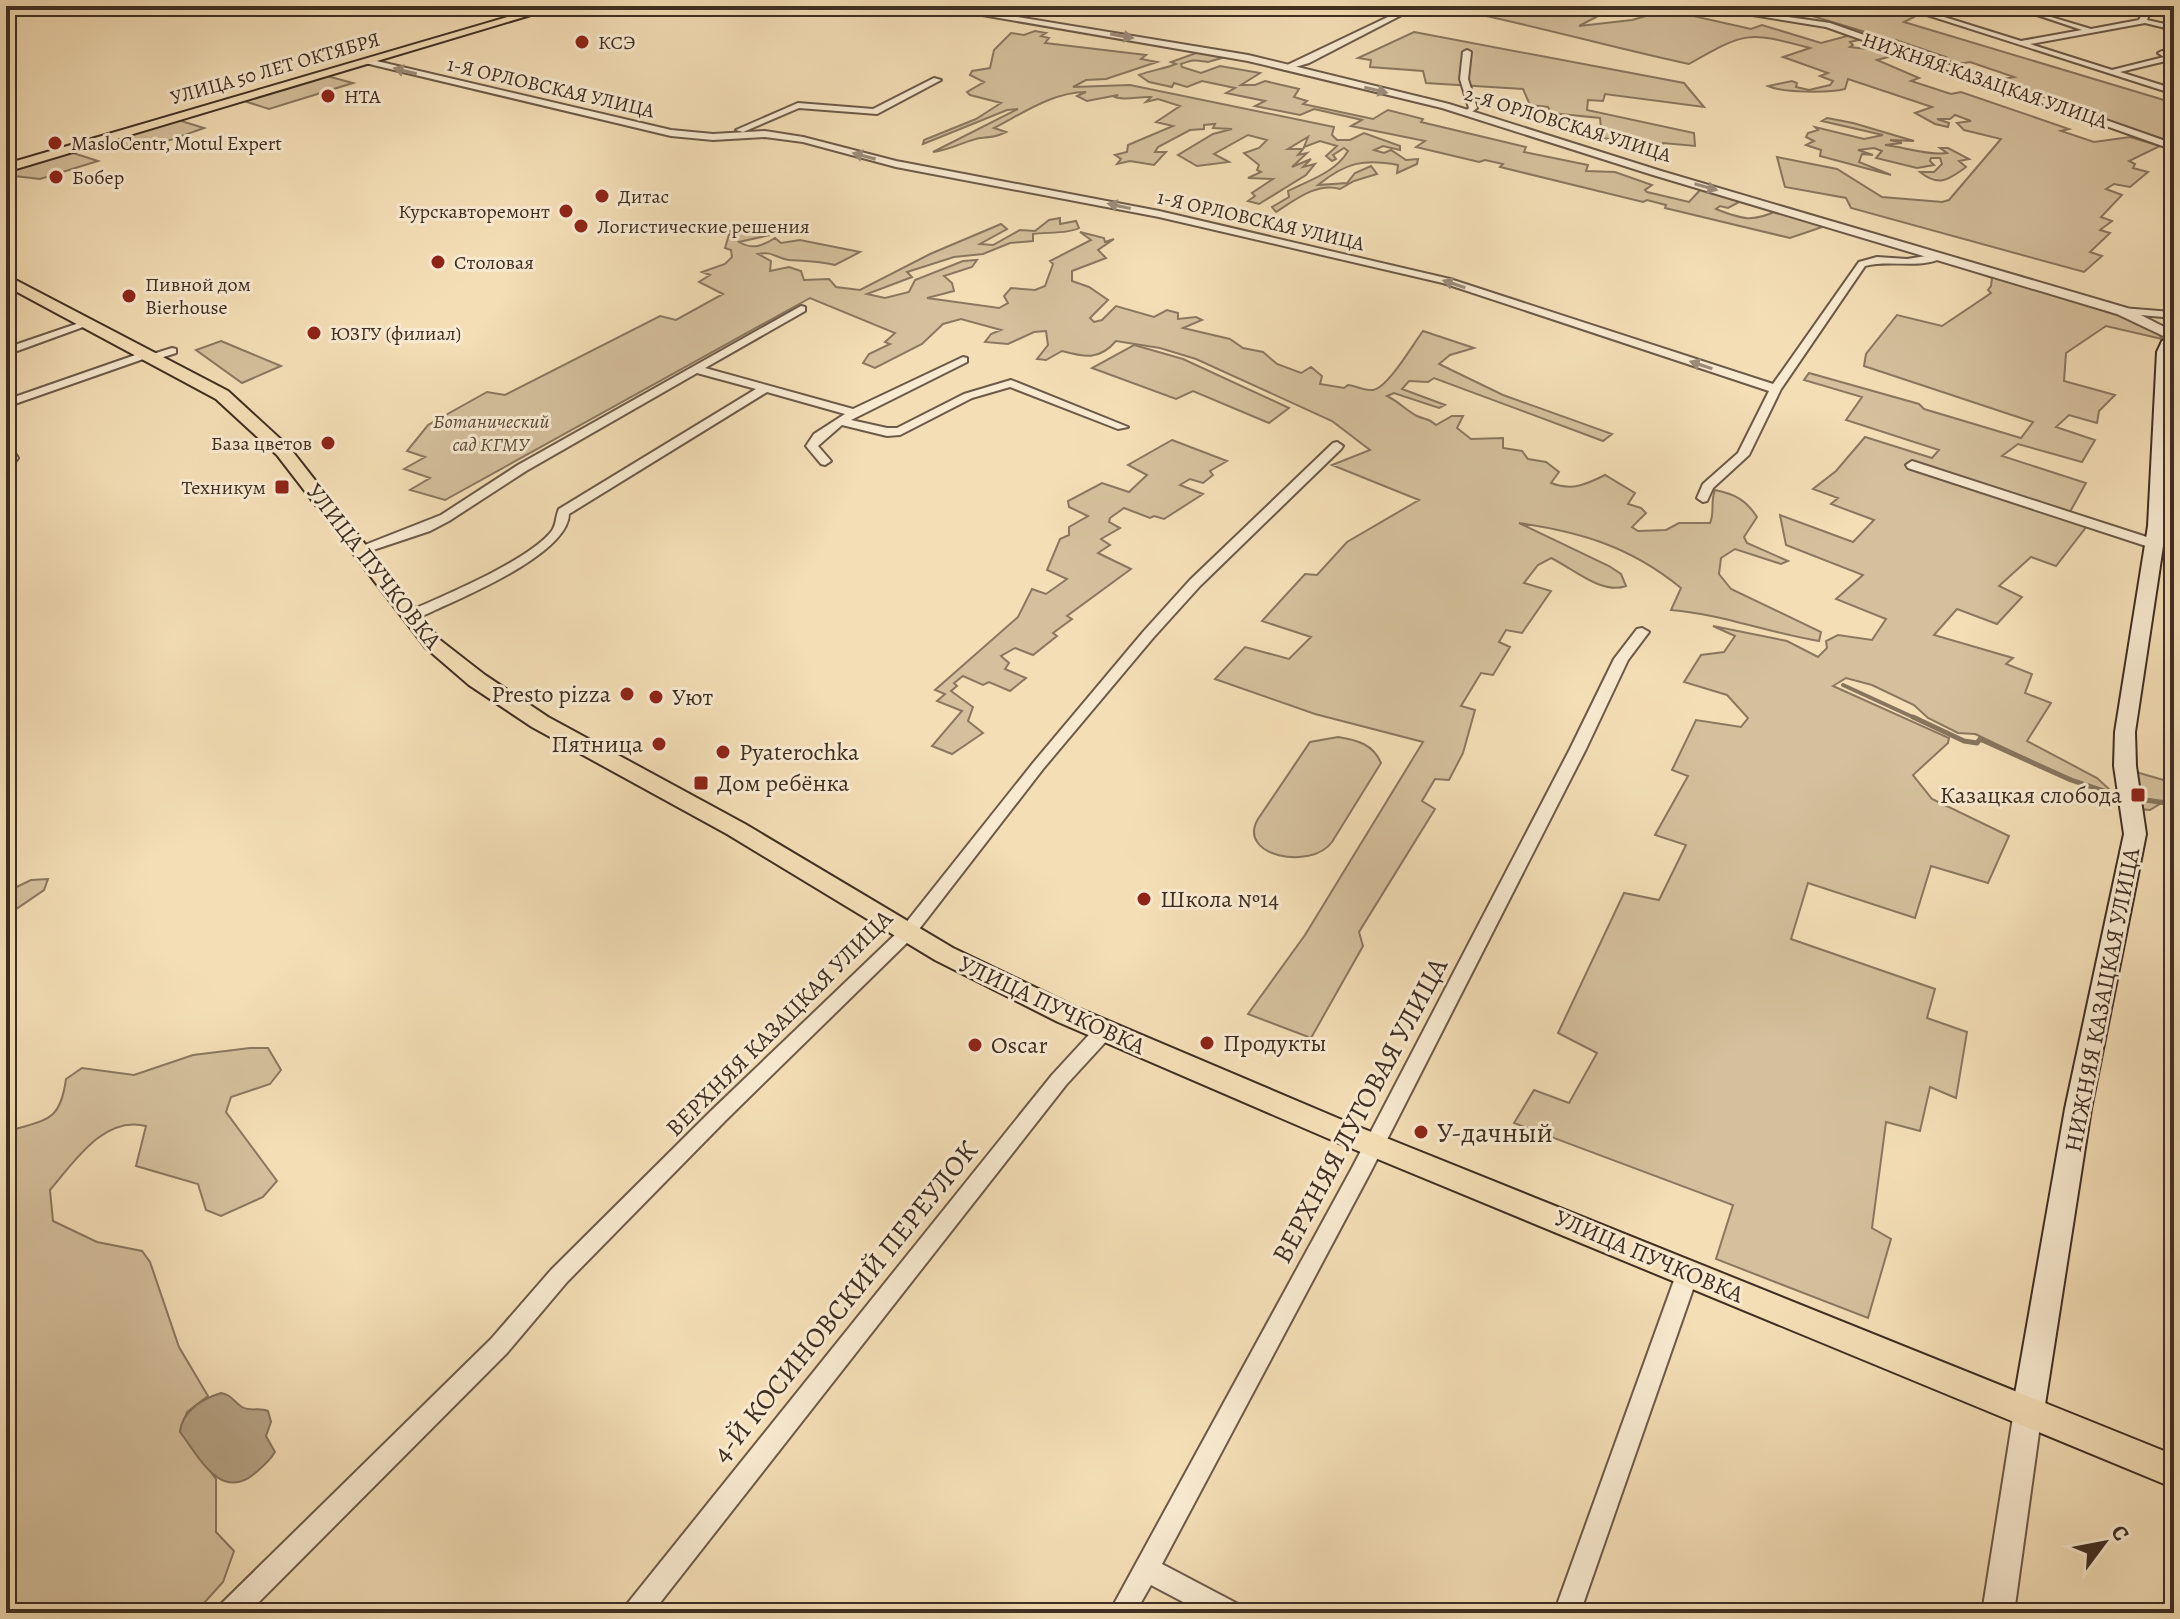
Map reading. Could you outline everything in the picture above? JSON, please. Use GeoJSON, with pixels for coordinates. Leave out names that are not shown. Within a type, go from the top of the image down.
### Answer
{"type":"FeatureCollection","features":[{"type":"Feature","properties":{"kind":"main road","name":"УЛИЦА 50 ЛЕТ ОКТЯБРЯ"},"geometry":{"type":"LineString","coordinates":[[6,168],[556,6]]}},
{"type":"Feature","properties":{"kind":"main road","name":"УЛИЦА ПУЧКОВКА"},"geometry":{"type":"LineString","coordinates":[[6,262],[70,301],[89,323],[151,349],[212,388]]}},
{"type":"Feature","properties":{"kind":"main road","name":"УЛИЦА ПУЧКОВКА"},"geometry":{"type":"LineString","coordinates":[[6,280],[70,301],[127,325]]}},
{"type":"Feature","properties":{"kind":"main road","name":"НИЖНЯЯ КАЗАЦКАЯ УЛИЦА"},"geometry":{"type":"LineString","coordinates":[[2028,1411],[2078,1109],[2135,834],[2125,766],[2125,732],[2154,544],[2161,465],[2164,352],[2167,344],[2174,339]]}},
{"type":"Feature","properties":{"kind":"main road","name":"УЛИЦА ПУЧКОВКА"},"geometry":{"type":"LineString","coordinates":[[151,349],[172,351],[279,447],[410,616],[445,656],[512,705],[736,829],[979,973],[1104,1031],[1374,1144],[2174,1472]]}},
{"type":"Feature","properties":{"kind":"street","name":"2-Я ОРЛОВСКАЯ УЛИЦА"},"geometry":{"type":"LineString","coordinates":[[934,6],[1248,58],[1468,113],[1657,173],[2122,311],[2174,339]]}},
{"type":"Feature","properties":{"kind":"street"},"geometry":{"type":"LineString","coordinates":[[1285,68],[1306,61],[1416,6]]}},
{"type":"Feature","properties":{"kind":"street","name":"НИЖНЯЯ КАЗАЦКАЯ УЛИЦА"},"geometry":{"type":"LineString","coordinates":[[1700,6],[1827,25],[2174,147]]}},
{"type":"Feature","properties":{"kind":"street"},"geometry":{"type":"LineString","coordinates":[[1902,6],[2174,92]]}},
{"type":"Feature","properties":{"kind":"street"},"geometry":{"type":"LineString","coordinates":[[2143,21],[2149,6]]}},
{"type":"Feature","properties":{"kind":"street"},"geometry":{"type":"LineString","coordinates":[[2033,12],[2091,31]]}},
{"type":"Feature","properties":{"kind":"street"},"geometry":{"type":"LineString","coordinates":[[2019,44],[2143,21],[2174,28]]}},
{"type":"Feature","properties":{"kind":"street"},"geometry":{"type":"LineString","coordinates":[[1467,52],[1464,79],[1473,108],[1468,113]]}},
{"type":"Feature","properties":{"kind":"street"},"geometry":{"type":"LineString","coordinates":[[2110,73],[2171,57],[2162,53]]}},
{"type":"Feature","properties":{"kind":"street","name":"1-Я ОРЛОВСКАЯ УЛИЦА"},"geometry":{"type":"LineString","coordinates":[[368,61],[671,133],[727,136],[765,134],[803,140],[896,164],[1159,214],[1432,278],[1775,389]]}},
{"type":"Feature","properties":{"kind":"street","name":"1-Я ОРЛОВСКАЯ УЛИЦА"},"geometry":{"type":"LineString","coordinates":[[727,136],[798,105],[874,112],[937,80]]}},
{"type":"Feature","properties":{"kind":"street"},"geometry":{"type":"LineString","coordinates":[[1703,498],[1707,487],[1743,455],[1775,389],[1862,264],[1877,260],[1907,262],[1939,257]]}},
{"type":"Feature","properties":{"kind":"street"},"geometry":{"type":"LineString","coordinates":[[359,550],[445,518],[522,468],[801,309]]}},
{"type":"Feature","properties":{"kind":"street"},"geometry":{"type":"LineString","coordinates":[[2122,311],[2173,309],[2174,329]]}},
{"type":"Feature","properties":{"kind":"street"},"geometry":{"type":"LineString","coordinates":[[6,352],[89,323]]}},
{"type":"Feature","properties":{"kind":"street"},"geometry":{"type":"LineString","coordinates":[[6,404],[151,349]]}},
{"type":"Feature","properties":{"kind":"street"},"geometry":{"type":"LineString","coordinates":[[825,461],[815,451],[812,442],[840,421],[963,360]]}},
{"type":"Feature","properties":{"kind":"street"},"geometry":{"type":"LineString","coordinates":[[696,369],[855,413]]}},
{"type":"Feature","properties":{"kind":"street"},"geometry":{"type":"LineString","coordinates":[[840,421],[869,429],[900,431],[968,396],[1011,383],[1122,427]]}},
{"type":"Feature","properties":{"kind":"street"},"geometry":{"type":"LineString","coordinates":[[410,616],[503,571],[553,538],[562,526],[563,512],[765,388]]}},
{"type":"Feature","properties":{"kind":"street","name":"ВЕРХНЯЯ КАЗАЦКАЯ УЛИЦА"},"geometry":{"type":"LineString","coordinates":[[230,1613],[499,1346],[559,1276],[719,1115],[907,933],[1038,766],[1167,614],[1337,446]]}},
{"type":"Feature","properties":{"kind":"street"},"geometry":{"type":"LineString","coordinates":[[1912,465],[2154,544]]}},
{"type":"Feature","properties":{"kind":"street","name":"ВЕРХНЯЯ ЛУГОВАЯ УЛИЦА"},"geometry":{"type":"LineString","coordinates":[[1122,1613],[1374,1144],[1578,749],[1621,659],[1642,632]]}},
{"type":"Feature","properties":{"kind":"street","name":"4-Й КОСИНОВСКИЙ ПЕРЕУЛОК"},"geometry":{"type":"LineString","coordinates":[[636,1613],[1059,1080],[1104,1031]]}},
{"type":"Feature","properties":{"kind":"street"},"geometry":{"type":"LineString","coordinates":[[1567,1613],[1688,1272]]}},
{"type":"Feature","properties":{"kind":"street","name":"НИЖНЯЯ КАЗАЦКАЯ УЛИЦА"},"geometry":{"type":"LineString","coordinates":[[1998,1613],[2028,1411]]}},
{"type":"Feature","properties":{"kind":"street"},"geometry":{"type":"LineString","coordinates":[[1146,1569],[1229,1613]]}},
{"type":"Feature","properties":{"kind":"green space"},"geometry":{"type":"Polygon","coordinates":[[[1753,6],[1837,6],[1877,14],[1872,10],[1895,7],[1918,15],[1904,22],[2174,103],[2174,143],[1994,81],[2014,77],[1970,62],[1958,64],[1896,40],[1886,43],[1869,37],[1872,34],[1799,12],[1753,6]]]}},
{"type":"Feature","properties":{"kind":"green space"},"geometry":{"type":"Polygon","coordinates":[[[1443,7],[1630,7],[1598,16],[1579,26],[1632,20],[1667,10],[1751,29],[1762,25],[1821,43],[1851,35],[1862,39],[1850,42],[1853,45],[1850,47],[1900,54],[1877,60],[1919,78],[1911,81],[1951,94],[1961,92],[2069,129],[2061,131],[2094,142],[2130,137],[2160,146],[2129,161],[2135,164],[2133,168],[2148,172],[2130,187],[2114,184],[2106,189],[2122,195],[2101,217],[2112,221],[2100,230],[2110,233],[2090,252],[2102,256],[2084,272],[1851,208],[1846,198],[1785,187],[1777,157],[1837,169],[1882,197],[1942,202],[1949,200],[2001,139],[1964,130],[1957,123],[1971,121],[1955,115],[1950,119],[1937,119],[1949,123],[1948,127],[1935,124],[1915,113],[1932,107],[1848,79],[1845,89],[1828,91],[1795,91],[1768,86],[1792,81],[1797,83],[1796,87],[1809,90],[1830,85],[1833,81],[1820,76],[1828,73],[1783,57],[1810,48],[1772,39],[1747,38],[1735,40],[1689,64],[1443,7]]]}},
{"type":"Feature","properties":{"kind":"green space"},"geometry":{"type":"Polygon","coordinates":[[[1035,31],[1046,33],[1041,36],[1049,38],[1045,43],[1146,55],[1141,59],[1157,62],[1106,79],[1086,80],[1073,87],[1130,85],[1334,127],[1332,135],[1337,140],[1350,140],[1364,133],[1400,146],[1400,150],[1383,146],[1374,150],[1384,153],[1391,150],[1406,160],[1418,159],[1417,164],[1397,173],[1398,165],[1386,163],[1365,162],[1346,167],[1318,185],[1347,183],[1355,173],[1371,166],[1377,174],[1340,189],[1315,190],[1276,212],[1272,207],[1289,197],[1288,191],[1330,170],[1348,151],[1344,148],[1333,155],[1336,159],[1332,161],[1326,156],[1337,146],[1320,141],[1304,147],[1308,137],[1288,149],[1303,149],[1298,155],[1307,153],[1292,167],[1311,159],[1303,167],[1315,164],[1306,175],[1259,204],[1248,201],[1255,196],[1252,193],[1273,179],[1248,178],[1261,172],[1257,170],[1259,165],[1244,153],[1259,148],[1267,140],[1248,135],[1214,154],[1229,162],[1197,166],[1178,155],[1213,134],[1232,129],[1213,128],[1215,124],[1204,125],[1204,129],[1190,130],[1158,147],[1155,152],[1166,152],[1154,165],[1130,161],[1117,164],[1121,159],[1115,155],[1127,152],[1128,145],[1173,126],[1156,122],[1180,106],[1158,99],[1146,102],[1151,97],[1123,99],[1115,97],[1118,95],[1087,101],[1077,96],[1086,92],[1038,104],[994,128],[1006,132],[999,135],[933,152],[1018,109],[1007,110],[923,144],[924,140],[976,119],[1001,103],[970,95],[967,92],[984,82],[970,75],[972,71],[990,68],[994,50],[1011,33],[1024,35],[1035,31]]]}},
{"type":"Feature","properties":{"kind":"green space"},"geometry":{"type":"Polygon","coordinates":[[[1414,32],[1684,83],[1704,107],[1605,94],[1603,101],[1588,100],[1587,110],[1694,133],[1695,146],[1663,143],[1661,147],[1602,138],[1600,118],[1551,113],[1548,107],[1530,105],[1523,89],[1426,83],[1423,71],[1370,67],[1371,60],[1358,58],[1414,32]]]}},
{"type":"Feature","properties":{"kind":"green space"},"geometry":{"type":"Polygon","coordinates":[[[1199,52],[1229,56],[1208,62],[1189,61],[1181,64],[1182,67],[1201,73],[1220,66],[1260,73],[1241,85],[1265,81],[1299,89],[1294,97],[1307,101],[1303,104],[1373,119],[1388,110],[1423,119],[1421,122],[1526,147],[1524,152],[1588,165],[1586,171],[1615,172],[1652,185],[1645,190],[1647,192],[1689,202],[1702,188],[1743,200],[1728,208],[1720,206],[1716,209],[1740,217],[1761,217],[1778,210],[1828,225],[1790,238],[1665,208],[1666,205],[1647,200],[1643,202],[1500,167],[1503,164],[1485,160],[1479,162],[1416,147],[1425,141],[1351,126],[1362,120],[1314,109],[1300,115],[1255,106],[1265,101],[1226,93],[1235,88],[1202,81],[1187,87],[1174,83],[1172,87],[1149,82],[1139,75],[1176,64],[1171,62],[1199,52]]]}},
{"type":"Feature","properties":{"kind":"green space"},"geometry":{"type":"Polygon","coordinates":[[[327,76],[353,83],[269,109],[244,101],[327,76]]]}},
{"type":"Feature","properties":{"kind":"green space"},"geometry":{"type":"Polygon","coordinates":[[[1827,118],[1914,141],[1890,140],[1902,143],[1885,145],[1933,153],[1947,153],[1940,148],[1948,148],[1969,159],[1959,161],[1966,167],[1939,181],[1920,172],[1934,172],[1942,164],[1940,158],[1931,158],[1934,165],[1917,168],[1876,158],[1882,151],[1874,148],[1858,150],[1873,155],[1862,154],[1859,162],[1891,175],[1820,156],[1821,150],[1806,145],[1814,141],[1806,137],[1808,133],[1818,130],[1815,127],[1864,139],[1883,135],[1822,121],[1827,118]]]}},
{"type":"Feature","properties":{"kind":"green space"},"geometry":{"type":"Polygon","coordinates":[[[178,120],[204,128],[140,147],[114,147],[100,143],[178,120]]]}},
{"type":"Feature","properties":{"kind":"green space"},"geometry":{"type":"Polygon","coordinates":[[[70,152],[98,161],[40,179],[6,175],[6,171],[70,152]]]}},
{"type":"Feature","properties":{"kind":"green space","name":"Ботанический сад КГМУ"},"geometry":{"type":"Polygon","coordinates":[[[1060,218],[1060,224],[1076,221],[1079,228],[1033,234],[1033,241],[1010,243],[983,254],[954,257],[907,272],[912,277],[867,294],[885,298],[909,292],[915,280],[963,261],[977,260],[972,267],[944,276],[952,283],[954,291],[927,298],[999,308],[1008,303],[1004,296],[1011,288],[1035,290],[1045,286],[1053,264],[1050,261],[1091,240],[1080,232],[1104,238],[1105,242],[1114,239],[1098,250],[1106,258],[1072,271],[1072,281],[1089,287],[1108,300],[1090,318],[1094,322],[1102,320],[1116,306],[1154,317],[1167,310],[1178,313],[1178,319],[1196,317],[1202,320],[1183,328],[1230,339],[1243,348],[1263,352],[1277,364],[1301,373],[1311,367],[1322,376],[1320,384],[1370,390],[1386,382],[1423,331],[1474,348],[1450,355],[1439,364],[1503,395],[1612,434],[1603,441],[1434,378],[1428,382],[1409,381],[1402,389],[1445,405],[1439,408],[1394,393],[1387,396],[1436,425],[1452,416],[1463,416],[1457,428],[1471,439],[1503,438],[1503,448],[1522,451],[1528,459],[1546,462],[1559,472],[1551,483],[1565,487],[1578,486],[1605,475],[1635,493],[1628,504],[1646,513],[1632,527],[1638,531],[1666,530],[1679,523],[1710,523],[1715,490],[1739,499],[1757,517],[1744,537],[1747,543],[1788,561],[1781,564],[1735,549],[1721,558],[1719,574],[1731,589],[1821,632],[1819,641],[1708,615],[1671,610],[1681,588],[1643,562],[1584,537],[1519,523],[1609,566],[1621,574],[1626,586],[1617,588],[1598,584],[1551,558],[1538,565],[1524,583],[1551,591],[1522,633],[1506,630],[1499,642],[1510,647],[1493,675],[1481,673],[1461,706],[1475,710],[1463,753],[1449,780],[1435,779],[1422,801],[1435,809],[1359,932],[1363,946],[1311,1038],[1248,1014],[1305,935],[1423,742],[1315,714],[1215,679],[1245,647],[1289,659],[1311,637],[1262,621],[1305,574],[1317,575],[1347,542],[1419,500],[1332,465],[1370,450],[1332,421],[1196,359],[1160,348],[1116,341],[1097,355],[1084,356],[1062,351],[1046,360],[1037,359],[1048,345],[1046,331],[1034,332],[1008,344],[985,342],[991,334],[1001,330],[961,319],[943,324],[922,344],[875,368],[863,363],[869,354],[890,344],[885,342],[895,333],[810,298],[445,500],[410,490],[430,478],[404,469],[425,457],[407,451],[428,425],[487,392],[505,395],[660,316],[676,320],[723,294],[699,282],[710,275],[702,272],[725,264],[732,257],[731,250],[725,248],[730,231],[752,224],[756,231],[770,235],[739,242],[749,246],[762,245],[775,238],[781,243],[800,240],[860,252],[835,265],[789,260],[768,253],[758,254],[771,261],[770,271],[789,267],[801,271],[804,280],[829,279],[836,287],[860,290],[930,254],[1001,224],[1007,229],[980,244],[993,245],[1020,230],[1035,231],[1049,220],[1060,218]]]}},
{"type":"Feature","properties":{"kind":"green space"},"geometry":{"type":"Polygon","coordinates":[[[1971,270],[2121,314],[2155,328],[2162,339],[2106,326],[2066,353],[2064,381],[2115,395],[2099,411],[2097,423],[2069,415],[2056,427],[2095,440],[2082,462],[2018,444],[2002,456],[2086,483],[2066,519],[2087,526],[2056,566],[2031,557],[1999,586],[2022,597],[1997,624],[1957,609],[1934,635],[2013,658],[2006,664],[2032,674],[2025,693],[2051,703],[2027,741],[2097,778],[2110,790],[2066,777],[1975,734],[1958,733],[1928,718],[1914,705],[1872,685],[1846,678],[1833,686],[1949,738],[1948,743],[1913,775],[1932,799],[2009,836],[1988,883],[1931,866],[1915,918],[1808,883],[1791,939],[1935,989],[1927,1018],[1967,1032],[1956,1098],[1930,1087],[1920,1131],[1886,1122],[1872,1228],[1891,1239],[1868,1318],[1716,1259],[1733,1205],[1514,1123],[1534,1090],[1569,1103],[1597,1053],[1558,1033],[1624,893],[1659,900],[1686,845],[1655,835],[1688,776],[1672,770],[1696,720],[1741,727],[1748,718],[1727,695],[1684,682],[1701,655],[1724,652],[1735,636],[1713,626],[1787,641],[1818,657],[1827,648],[1826,641],[1838,635],[1872,640],[1886,619],[1836,599],[1863,575],[1786,545],[1780,515],[1853,542],[1874,520],[1831,504],[1838,498],[1813,489],[1836,471],[1865,437],[1932,458],[1939,450],[1846,420],[1862,397],[1804,380],[1809,373],[1919,404],[1924,409],[2021,438],[2033,422],[1864,366],[1866,354],[1897,315],[1942,326],[1991,293],[1988,290],[1992,278],[1971,270]]]}},
{"type":"Feature","properties":{"kind":"green space"},"geometry":{"type":"Polygon","coordinates":[[[221,341],[281,366],[242,383],[196,350],[221,341]]]}},
{"type":"Feature","properties":{"kind":"green space"},"geometry":{"type":"Polygon","coordinates":[[[1134,345],[1183,359],[1289,408],[1269,423],[1193,391],[1176,399],[1092,368],[1134,345]]]}},
{"type":"Feature","properties":{"kind":"green space"},"geometry":{"type":"Polygon","coordinates":[[[1172,440],[1227,461],[1210,471],[1213,475],[1203,483],[1190,479],[1180,485],[1203,494],[1164,519],[1150,518],[1124,508],[1110,518],[1109,522],[1120,528],[1101,539],[1110,545],[1098,553],[1131,569],[1067,616],[1072,619],[1053,633],[1057,636],[1033,655],[1015,648],[1001,656],[1009,663],[1005,669],[1026,678],[1010,691],[989,682],[983,685],[963,676],[954,683],[957,686],[951,691],[973,707],[968,721],[983,733],[952,754],[932,746],[962,711],[937,701],[945,694],[935,690],[1018,617],[1032,589],[1046,594],[1067,579],[1047,570],[1060,539],[1069,535],[1069,527],[1088,516],[1069,507],[1068,501],[1102,483],[1129,492],[1147,475],[1128,465],[1172,440]]]}},
{"type":"Feature","properties":{"kind":"green space"},"geometry":{"type":"Polygon","coordinates":[[[1338,737],[1364,744],[1374,751],[1381,763],[1332,842],[1322,851],[1308,856],[1279,855],[1266,850],[1257,842],[1254,832],[1258,819],[1310,742],[1338,737]]]}},
{"type":"Feature","properties":{"kind":"green space"},"geometry":{"type":"Polygon","coordinates":[[[2136,772],[2174,783],[2174,804],[2163,802],[2150,810],[2139,809],[2136,772]]]}},
{"type":"Feature","properties":{"kind":"green space"},"geometry":{"type":"Polygon","coordinates":[[[48,879],[44,890],[6,916],[6,892],[31,880],[48,879]]]}},
{"type":"Feature","properties":{"kind":"green space"},"geometry":{"type":"Polygon","coordinates":[[[268,1048],[281,1070],[270,1084],[231,1097],[226,1112],[277,1181],[263,1197],[221,1216],[206,1210],[198,1184],[136,1166],[146,1126],[131,1124],[117,1127],[91,1143],[50,1190],[53,1221],[97,1242],[142,1251],[150,1262],[179,1347],[208,1396],[187,1412],[180,1431],[216,1479],[216,1532],[234,1551],[223,1582],[195,1613],[6,1613],[6,1132],[48,1118],[60,1104],[66,1079],[82,1068],[134,1075],[193,1055],[268,1048]]]}},
{"type":"Feature","properties":{"kind":"shaded area"},"geometry":{"type":"Polygon","coordinates":[[[221,1393],[245,1408],[268,1411],[271,1422],[266,1436],[275,1452],[263,1467],[242,1481],[220,1479],[211,1472],[180,1432],[185,1418],[194,1407],[221,1393]]]}},
{"type":"Feature","properties":{"kind":"waterway"},"geometry":{"type":"LineString","coordinates":[[1843,685],[1917,719]]}},
{"type":"Feature","properties":{"kind":"waterway"},"geometry":{"type":"LineString","coordinates":[[1913,717],[1964,741],[1977,743],[1980,739],[2071,780],[2119,796]]}},
{"type":"Feature","properties":{"kind":"waterway"},"geometry":{"type":"LineString","coordinates":[[2145,800],[2174,804]]}},
{"type":"Feature","properties":{"kind":"place","name":"КСЭ"},"geometry":{"type":"Point","coordinates":[582,42]}},
{"type":"Feature","properties":{"kind":"place","name":"НТА"},"geometry":{"type":"Point","coordinates":[328,96]}},
{"type":"Feature","properties":{"kind":"place","name":"MasloCentr, Motul Expert"},"geometry":{"type":"Point","coordinates":[55,143]}},
{"type":"Feature","properties":{"kind":"place","name":"Бобер"},"geometry":{"type":"Point","coordinates":[56,177]}},
{"type":"Feature","properties":{"kind":"place","name":"Дитас"},"geometry":{"type":"Point","coordinates":[602,196]}},
{"type":"Feature","properties":{"kind":"place","name":"Курскавторемонт"},"geometry":{"type":"Point","coordinates":[566,211]}},
{"type":"Feature","properties":{"kind":"place","name":"Логистические решения"},"geometry":{"type":"Point","coordinates":[581,226]}},
{"type":"Feature","properties":{"kind":"place","name":"Столовая"},"geometry":{"type":"Point","coordinates":[438,262]}},
{"type":"Feature","properties":{"kind":"place","name":"Пивной дом Bierhouse"},"geometry":{"type":"Point","coordinates":[129,296]}},
{"type":"Feature","properties":{"kind":"place","name":"ЮЗГУ (филиал)"},"geometry":{"type":"Point","coordinates":[314,333]}},
{"type":"Feature","properties":{"kind":"place","name":"База цветов"},"geometry":{"type":"Point","coordinates":[328,443]}},
{"type":"Feature","properties":{"kind":"place","name":"Техникум"},"geometry":{"type":"Point","coordinates":[282,487]}},
{"type":"Feature","properties":{"kind":"place","name":"Presto pizza"},"geometry":{"type":"Point","coordinates":[627,694]}},
{"type":"Feature","properties":{"kind":"place","name":"Уют"},"geometry":{"type":"Point","coordinates":[656,697]}},
{"type":"Feature","properties":{"kind":"place","name":"Пятница"},"geometry":{"type":"Point","coordinates":[659,744]}},
{"type":"Feature","properties":{"kind":"place","name":"Pyaterochka"},"geometry":{"type":"Point","coordinates":[723,752]}},
{"type":"Feature","properties":{"kind":"place","name":"Дом ребёнка"},"geometry":{"type":"Point","coordinates":[701,783]}},
{"type":"Feature","properties":{"kind":"place","name":"Казацкая слобода"},"geometry":{"type":"Point","coordinates":[2138,795]}},
{"type":"Feature","properties":{"kind":"place","name":"Школа №14"},"geometry":{"type":"Point","coordinates":[1144,899]}},
{"type":"Feature","properties":{"kind":"place","name":"Продукты"},"geometry":{"type":"Point","coordinates":[1207,1043]}},
{"type":"Feature","properties":{"kind":"place","name":"Oscar"},"geometry":{"type":"Point","coordinates":[975,1045]}},
{"type":"Feature","properties":{"kind":"place","name":"У-дачный"},"geometry":{"type":"Point","coordinates":[1421,1132]}}]}
